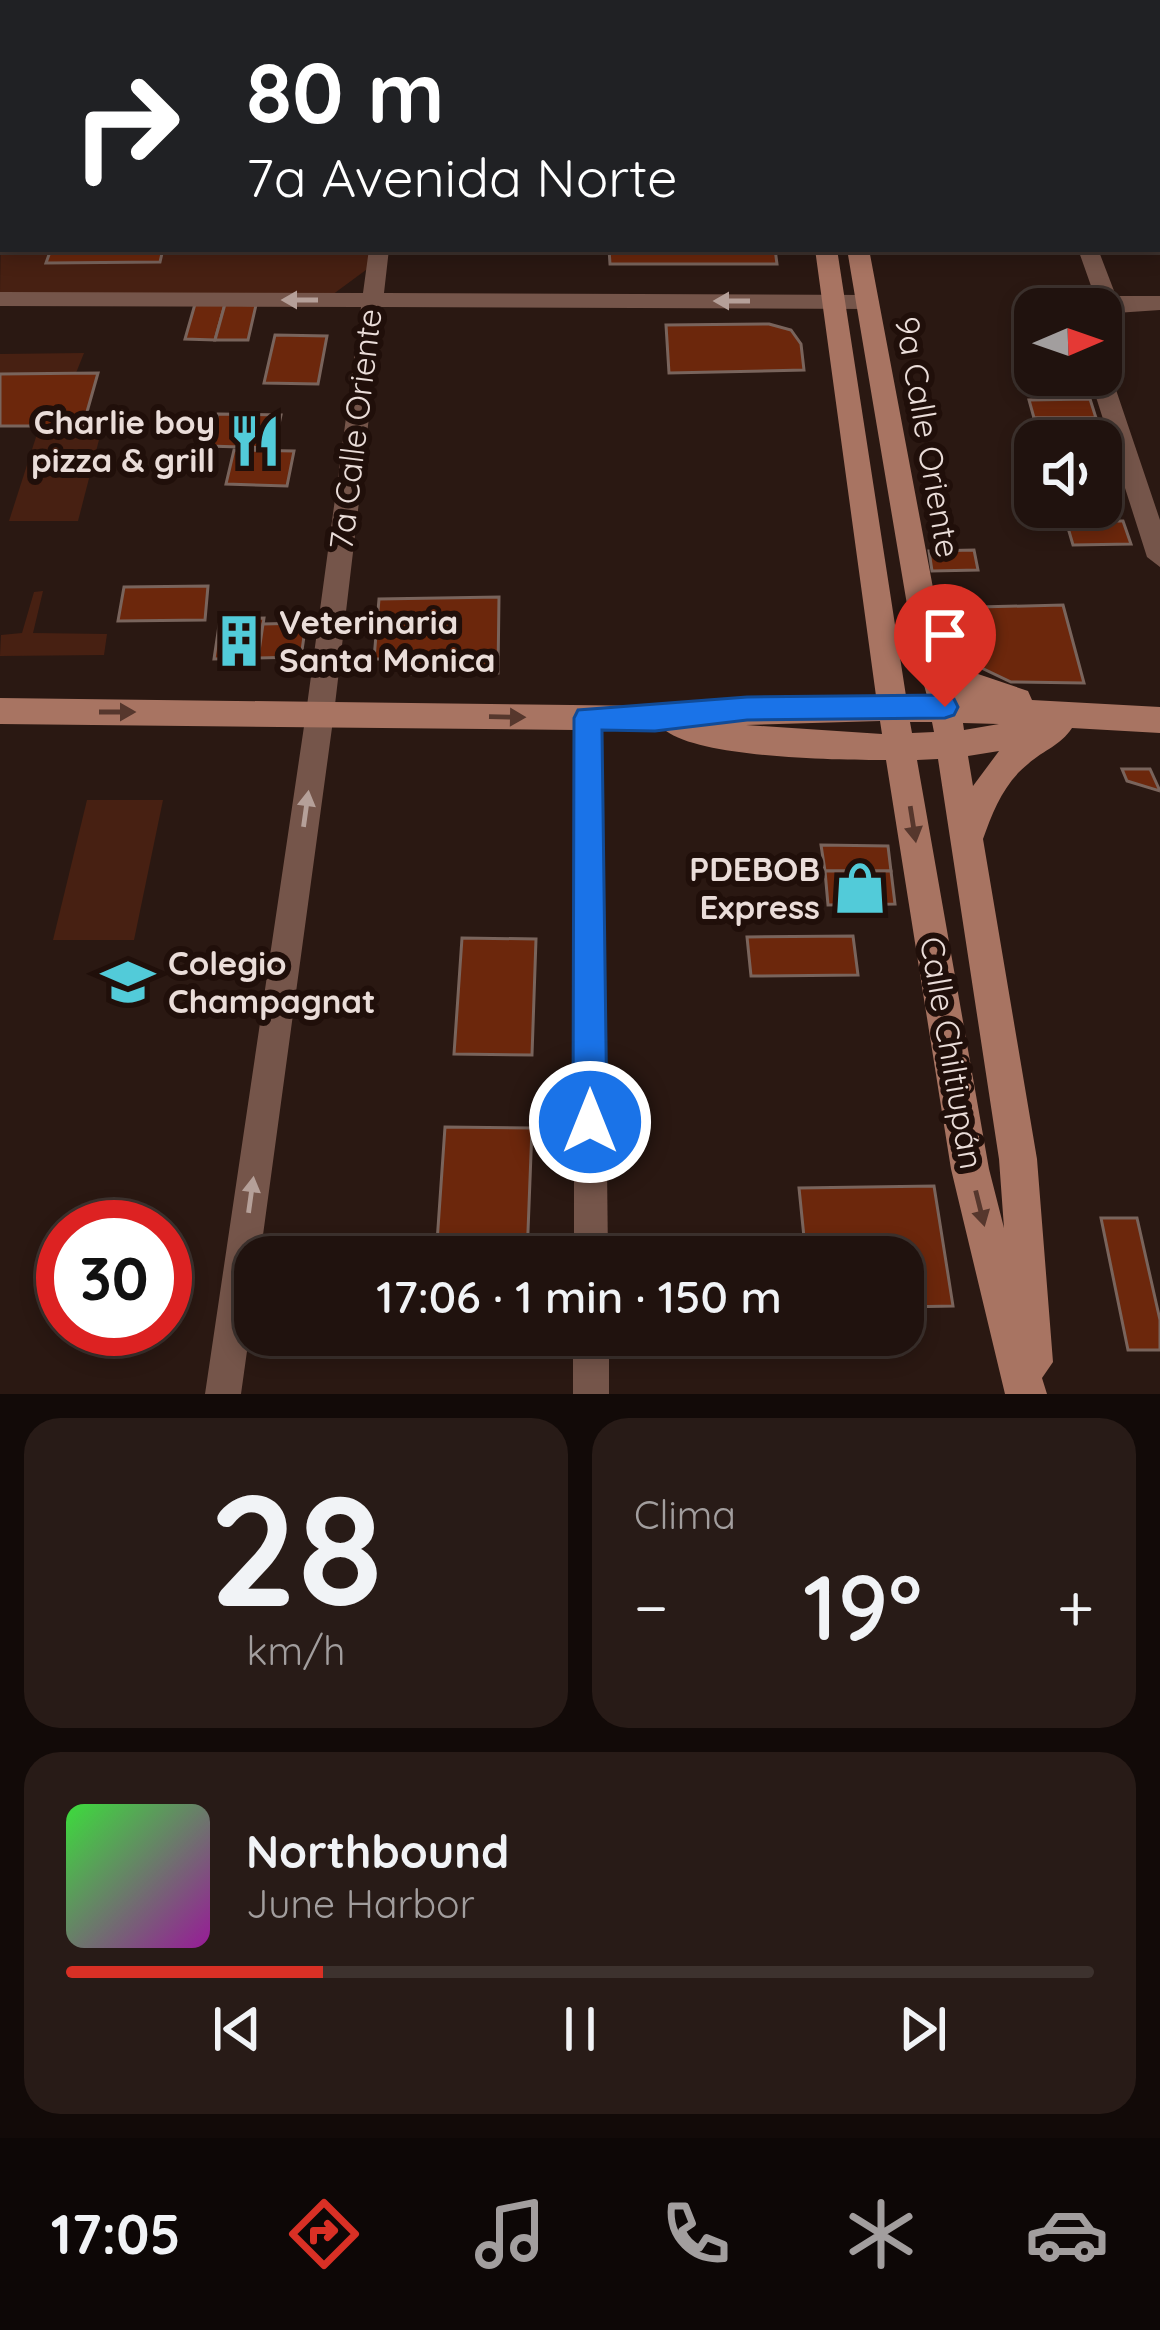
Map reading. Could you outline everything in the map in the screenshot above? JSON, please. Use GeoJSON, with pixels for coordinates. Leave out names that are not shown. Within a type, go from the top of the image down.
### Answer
{"type":"FeatureCollection","features":[{"type":"Feature","properties":{"kind":"main road"},"geometry":{"type":"LineString","coordinates":[[826,252],[893,708]]}},
{"type":"Feature","properties":{"kind":"main road","name":"9a Calle Oriente"},"geometry":{"type":"LineString","coordinates":[[859,252],[930,652],[945,707]]}},
{"type":"Feature","properties":{"kind":"main road"},"geometry":{"type":"LineString","coordinates":[[930,652],[968,683],[990,693],[1105,717]]}},
{"type":"Feature","properties":{"kind":"main road"},"geometry":{"type":"LineString","coordinates":[[0,711],[655,719],[747,709],[945,707],[1160,720]]}},
{"type":"Feature","properties":{"kind":"main road","name":"Calle Chiltiupán"},"geometry":{"type":"LineString","coordinates":[[945,707],[1018,1159],[1036,1394]]}},
{"type":"Feature","properties":{"kind":"main road","name":"Calle Chiltiupán"},"geometry":{"type":"LineString","coordinates":[[893,708],[970,1169],[1026,1394]]}},
{"type":"Feature","properties":{"kind":"main road"},"geometry":{"type":"LineString","coordinates":[[655,719],[748,742],[951,745],[1105,717]]}},
{"type":"Feature","properties":{"kind":"main road"},"geometry":{"type":"LineString","coordinates":[[965,844],[984,791],[1008,760],[1037,740],[1105,717]]}},
{"type":"Feature","properties":{"kind":"street","name":"7a Calle Oriente"},"geometry":{"type":"LineString","coordinates":[[223,1394],[320,713],[379,252]]}},
{"type":"Feature","properties":{"kind":"street"},"geometry":{"type":"LineString","coordinates":[[1089,252],[1096,288]]}},
{"type":"Feature","properties":{"kind":"street"},"geometry":{"type":"LineString","coordinates":[[0,299],[868,302]]}},
{"type":"Feature","properties":{"kind":"street"},"geometry":{"type":"LineString","coordinates":[[1122,305],[1160,303]]}},
{"type":"Feature","properties":{"kind":"street"},"geometry":{"type":"LineString","coordinates":[[1107,396],[1160,557]]}},
{"type":"Feature","properties":{"kind":"street"},"geometry":{"type":"LineString","coordinates":[[588,718],[591,1236]]}},
{"type":"Feature","properties":{"kind":"street"},"geometry":{"type":"LineString","coordinates":[[591,1356],[591,1394]]}},
{"type":"Feature","properties":{"kind":"shaded area"},"geometry":{"type":"Polygon","coordinates":[[[1,252],[372,252],[370,267],[332,295],[0,294],[1,252]]]}},
{"type":"Feature","properties":{"kind":"shaded area"},"geometry":{"type":"Polygon","coordinates":[[[84,353],[76,373],[0,374],[0,354],[84,353]]]}},
{"type":"Feature","properties":{"kind":"shaded area"},"geometry":{"type":"Polygon","coordinates":[[[101,432],[78,521],[9,521],[37,434],[101,432]]]}},
{"type":"Feature","properties":{"kind":"shaded area"},"geometry":{"type":"Polygon","coordinates":[[[43,591],[33,633],[107,634],[104,655],[0,656],[1,635],[22,633],[34,592],[43,591]]]}},
{"type":"Feature","properties":{"kind":"shaded area"},"geometry":{"type":"Polygon","coordinates":[[[87,800],[163,800],[134,940],[53,940],[87,800]]]}},
{"type":"Feature","properties":{"kind":"building"},"geometry":{"type":"Polygon","coordinates":[[[50,252],[162,252],[160,262],[46,263],[50,252]]]}},
{"type":"Feature","properties":{"kind":"building"},"geometry":{"type":"Polygon","coordinates":[[[609,252],[775,252],[777,264],[610,264],[609,252]]]}},
{"type":"Feature","properties":{"kind":"building"},"geometry":{"type":"Polygon","coordinates":[[[195,304],[225,304],[215,340],[185,339],[195,304]]]}},
{"type":"Feature","properties":{"kind":"building"},"geometry":{"type":"Polygon","coordinates":[[[225,304],[256,305],[248,340],[215,340],[225,304]]]}},
{"type":"Feature","properties":{"kind":"building"},"geometry":{"type":"Polygon","coordinates":[[[769,324],[791,330],[801,344],[804,370],[669,373],[666,325],[769,324]]]}},
{"type":"Feature","properties":{"kind":"building"},"geometry":{"type":"Polygon","coordinates":[[[275,335],[327,336],[318,384],[264,383],[275,335]]]}},
{"type":"Feature","properties":{"kind":"building"},"geometry":{"type":"Polygon","coordinates":[[[98,373],[83,426],[0,426],[0,374],[98,373]]]}},
{"type":"Feature","properties":{"kind":"building"},"geometry":{"type":"Polygon","coordinates":[[[1090,399],[1096,418],[1034,418],[1029,400],[1090,399]]]}},
{"type":"Feature","properties":{"kind":"building"},"geometry":{"type":"Polygon","coordinates":[[[218,414],[281,415],[274,448],[209,446],[218,414]]]}},
{"type":"Feature","properties":{"kind":"building"},"geometry":{"type":"Polygon","coordinates":[[[1034,418],[1097,420],[1034,420],[1034,418]]]}},
{"type":"Feature","properties":{"kind":"building"},"geometry":{"type":"Polygon","coordinates":[[[234,450],[294,451],[287,486],[226,484],[234,450]]]}},
{"type":"Feature","properties":{"kind":"building"},"geometry":{"type":"Polygon","coordinates":[[[1122,521],[1131,544],[1073,545],[1068,528],[1122,528],[1122,521]]]}},
{"type":"Feature","properties":{"kind":"building"},"geometry":{"type":"Polygon","coordinates":[[[974,550],[978,570],[932,571],[929,551],[974,550]]]}},
{"type":"Feature","properties":{"kind":"building"},"geometry":{"type":"Polygon","coordinates":[[[208,586],[205,620],[118,621],[124,587],[208,586]]]}},
{"type":"Feature","properties":{"kind":"building"},"geometry":{"type":"Polygon","coordinates":[[[499,597],[498,673],[403,674],[405,659],[374,659],[379,599],[499,597]]]}},
{"type":"Feature","properties":{"kind":"building"},"geometry":{"type":"Polygon","coordinates":[[[1063,605],[1084,683],[1011,682],[948,652],[938,608],[1063,605]]]}},
{"type":"Feature","properties":{"kind":"building","name":"Veterinaria Santa Monica"},"geometry":{"type":"Polygon","coordinates":[[[264,618],[258,658],[214,659],[220,619],[264,618]]]}},
{"type":"Feature","properties":{"kind":"building"},"geometry":{"type":"Polygon","coordinates":[[[306,623],[301,657],[258,658],[263,624],[306,623]]]}},
{"type":"Feature","properties":{"kind":"building"},"geometry":{"type":"Polygon","coordinates":[[[1122,769],[1150,769],[1160,791],[1127,781],[1122,769]]]}},
{"type":"Feature","properties":{"kind":"building"},"geometry":{"type":"Polygon","coordinates":[[[821,845],[888,846],[891,871],[825,871],[821,845]]]}},
{"type":"Feature","properties":{"kind":"building","name":"PDEBOB Express"},"geometry":{"type":"Polygon","coordinates":[[[825,871],[891,871],[895,904],[828,905],[825,871]]]}},
{"type":"Feature","properties":{"kind":"building"},"geometry":{"type":"Polygon","coordinates":[[[853,936],[858,975],[751,976],[747,937],[853,936]]]}},
{"type":"Feature","properties":{"kind":"building"},"geometry":{"type":"Polygon","coordinates":[[[462,938],[536,939],[532,1055],[454,1054],[462,938]]]}},
{"type":"Feature","properties":{"kind":"building"},"geometry":{"type":"Polygon","coordinates":[[[445,1127],[532,1128],[528,1236],[437,1236],[445,1127]]]}},
{"type":"Feature","properties":{"kind":"building"},"geometry":{"type":"Polygon","coordinates":[[[934,1186],[953,1306],[924,1307],[924,1236],[804,1236],[799,1188],[934,1186]]]}},
{"type":"Feature","properties":{"kind":"building"},"geometry":{"type":"Polygon","coordinates":[[[1101,1218],[1137,1218],[1160,1320],[1160,1350],[1128,1350],[1101,1218]]]}},
{"type":"Feature","properties":{"kind":"place","name":"Charlie boy pizza & grill"},"geometry":{"type":"Point","coordinates":[255,441]}},
{"type":"Feature","properties":{"kind":"place","name":"Veterinaria Santa Monica"},"geometry":{"type":"Point","coordinates":[239,641]}},
{"type":"Feature","properties":{"kind":"place","name":"PDEBOB Express"},"geometry":{"type":"Point","coordinates":[860,888]}},
{"type":"Feature","properties":{"kind":"place","name":"Colegio Champagnat"},"geometry":{"type":"Point","coordinates":[128,982]}},
{"type":"Feature","properties":{"kind":"route"},"geometry":{"type":"LineString","coordinates":[[590,1122],[588,718],[655,719],[747,709],[945,707]]}}]}
